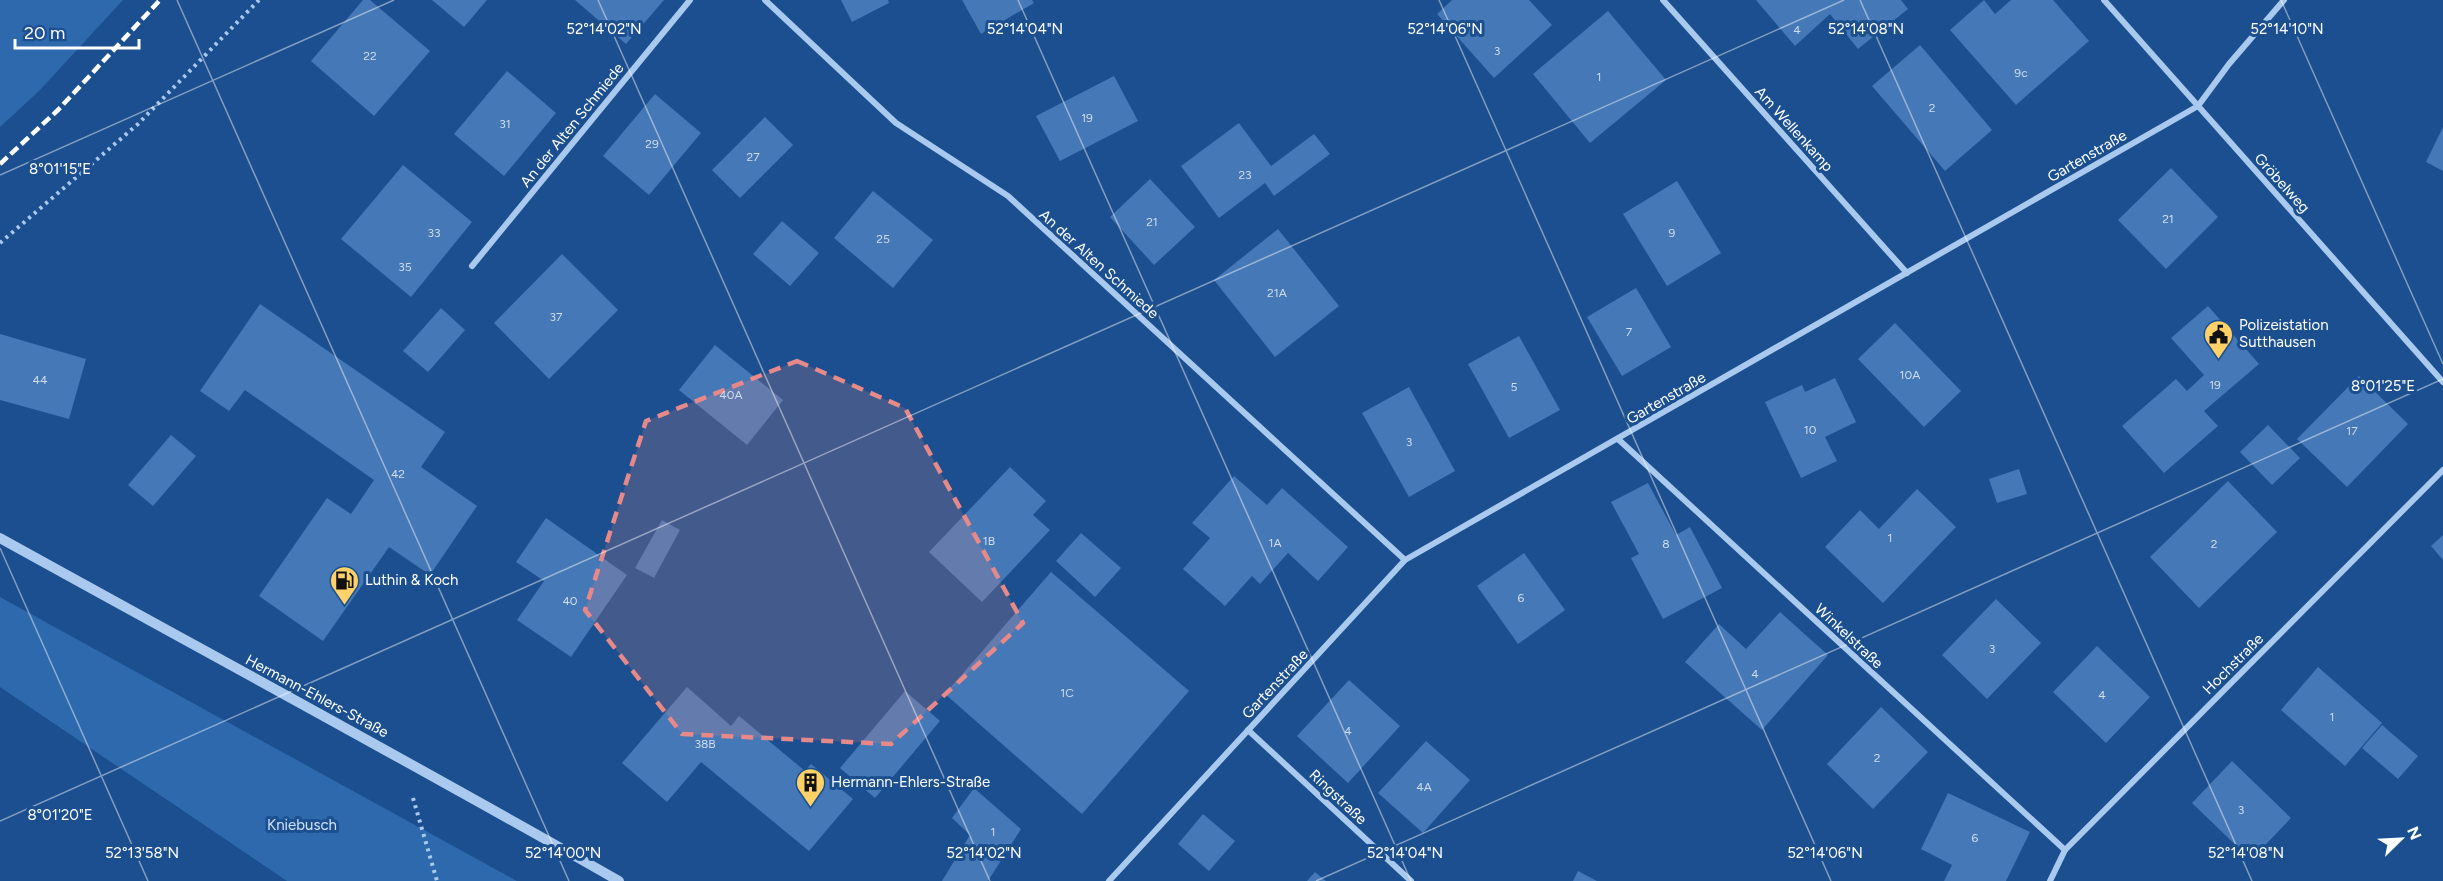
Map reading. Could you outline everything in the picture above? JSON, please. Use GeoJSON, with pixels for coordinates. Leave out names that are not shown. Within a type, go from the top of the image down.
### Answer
{"type":"FeatureCollection","features":[{"type":"Feature","properties":{"kind":"street","name":"An der Alten Schmiede"},"geometry":{"type":"LineString","coordinates":[[472,266],[690,0]]}},
{"type":"Feature","properties":{"kind":"street","name":"An der Alten Schmiede"},"geometry":{"type":"LineString","coordinates":[[765,0],[896,123],[1008,196],[1405,560]]}},
{"type":"Feature","properties":{"kind":"street","name":"Am Wellenkamp"},"geometry":{"type":"LineString","coordinates":[[1663,0],[1907,273]]}},
{"type":"Feature","properties":{"kind":"street","name":"Gröbelweg"},"geometry":{"type":"LineString","coordinates":[[2104,0],[2443,382]]}},
{"type":"Feature","properties":{"kind":"street","name":"Gartenstraße"},"geometry":{"type":"LineString","coordinates":[[1109,881],[1405,560],[2198,106],[2284,0]]}},
{"type":"Feature","properties":{"kind":"street","name":"Winkelstraße"},"geometry":{"type":"LineString","coordinates":[[1618,439],[2065,850]]}},
{"type":"Feature","properties":{"kind":"street","name":"Hochstraße"},"geometry":{"type":"LineString","coordinates":[[2050,881],[2065,850],[2443,470]]}},
{"type":"Feature","properties":{"kind":"street","name":"Hermann-Ehlers-Straße"},"geometry":{"type":"LineString","coordinates":[[0,538],[619,881]]}},
{"type":"Feature","properties":{"kind":"street","name":"Ringstraße"},"geometry":{"type":"LineString","coordinates":[[1248,730],[1411,881]]}},
{"type":"Feature","properties":{"kind":"path"},"geometry":{"type":"LineString","coordinates":[[0,243],[138,124],[259,0]]}},
{"type":"Feature","properties":{"kind":"path"},"geometry":{"type":"LineString","coordinates":[[403,760],[437,881]]}},
{"type":"Feature","properties":{"kind":"highlighted area"},"geometry":{"type":"Polygon","coordinates":[[[797,361],[905,408],[1023,623],[891,744],[682,734],[585,610],[646,421],[797,361]]]}},
{"type":"Feature","properties":{"kind":"green space"},"geometry":{"type":"Polygon","coordinates":[[[0,0],[123,0],[39,91],[0,127],[0,0]]]}},
{"type":"Feature","properties":{"kind":"green space","name":"Kniebusch"},"geometry":{"type":"Polygon","coordinates":[[[0,597],[517,881],[287,881],[0,687],[0,597]]]}},
{"type":"Feature","properties":{"kind":"building"},"geometry":{"type":"Polygon","coordinates":[[[363,0],[370,0],[430,51],[374,116],[311,61],[363,0]]]}},
{"type":"Feature","properties":{"kind":"building"},"geometry":{"type":"Polygon","coordinates":[[[432,0],[487,0],[464,27],[432,0]]]}},
{"type":"Feature","properties":{"kind":"building"},"geometry":{"type":"Polygon","coordinates":[[[575,0],[664,0],[626,44],[575,0]]]}},
{"type":"Feature","properties":{"kind":"building"},"geometry":{"type":"Polygon","coordinates":[[[841,0],[888,0],[889,3],[852,22],[841,0]]]}},
{"type":"Feature","properties":{"kind":"building"},"geometry":{"type":"Polygon","coordinates":[[[962,0],[1032,0],[1034,3],[981,34],[962,0]]]}},
{"type":"Feature","properties":{"kind":"building"},"geometry":{"type":"Polygon","coordinates":[[[1452,0],[1529,0],[1552,25],[1494,78],[1437,14],[1452,0]]]}},
{"type":"Feature","properties":{"kind":"building"},"geometry":{"type":"Polygon","coordinates":[[[1756,0],[1901,0],[1908,9],[1858,49],[1830,14],[1795,46],[1756,0]]]}},
{"type":"Feature","properties":{"kind":"building"},"geometry":{"type":"Polygon","coordinates":[[[1984,0],[1995,14],[2011,0],[2053,0],[2089,41],[2016,105],[1950,30],[1984,0]]]}},
{"type":"Feature","properties":{"kind":"building"},"geometry":{"type":"Polygon","coordinates":[[[1608,11],[1666,80],[1590,143],[1533,74],[1608,11]]]}},
{"type":"Feature","properties":{"kind":"building"},"geometry":{"type":"Polygon","coordinates":[[[1920,45],[1992,130],[1945,171],[1872,86],[1920,45]]]}},
{"type":"Feature","properties":{"kind":"building"},"geometry":{"type":"Polygon","coordinates":[[[507,71],[556,113],[504,176],[454,134],[507,71]]]}},
{"type":"Feature","properties":{"kind":"building"},"geometry":{"type":"Polygon","coordinates":[[[1114,76],[1138,121],[1060,161],[1036,116],[1114,76]]]}},
{"type":"Feature","properties":{"kind":"building"},"geometry":{"type":"Polygon","coordinates":[[[655,94],[701,133],[649,195],[603,156],[655,94]]]}},
{"type":"Feature","properties":{"kind":"building"},"geometry":{"type":"Polygon","coordinates":[[[765,117],[793,145],[740,198],[712,170],[765,117]]]}},
{"type":"Feature","properties":{"kind":"building"},"geometry":{"type":"Polygon","coordinates":[[[1239,123],[1271,166],[1314,134],[1330,154],[1274,196],[1265,183],[1219,218],[1181,166],[1239,123]]]}},
{"type":"Feature","properties":{"kind":"building"},"geometry":{"type":"Polygon","coordinates":[[[2443,127],[2443,171],[2426,162],[2443,127]]]}},
{"type":"Feature","properties":{"kind":"building"},"geometry":{"type":"Polygon","coordinates":[[[403,165],[472,222],[411,297],[341,239],[403,165]]]}},
{"type":"Feature","properties":{"kind":"building"},"geometry":{"type":"Polygon","coordinates":[[[2171,168],[2218,217],[2166,269],[2118,220],[2171,168]]]}},
{"type":"Feature","properties":{"kind":"building"},"geometry":{"type":"Polygon","coordinates":[[[1150,179],[1195,227],[1154,265],[1110,217],[1150,179]]]}},
{"type":"Feature","properties":{"kind":"building"},"geometry":{"type":"Polygon","coordinates":[[[1677,181],[1721,253],[1667,286],[1623,214],[1677,181]]]}},
{"type":"Feature","properties":{"kind":"building"},"geometry":{"type":"Polygon","coordinates":[[[873,191],[933,240],[893,288],[834,238],[873,191]]]}},
{"type":"Feature","properties":{"kind":"building"},"geometry":{"type":"Polygon","coordinates":[[[782,221],[819,253],[790,286],[753,254],[782,221]]]}},
{"type":"Feature","properties":{"kind":"building"},"geometry":{"type":"Polygon","coordinates":[[[1278,229],[1339,306],[1275,357],[1214,280],[1278,229]]]}},
{"type":"Feature","properties":{"kind":"building"},"geometry":{"type":"Polygon","coordinates":[[[562,254],[618,310],[549,379],[494,323],[562,254]]]}},
{"type":"Feature","properties":{"kind":"building"},"geometry":{"type":"Polygon","coordinates":[[[1636,288],[1671,347],[1622,376],[1587,317],[1636,288]]]}},
{"type":"Feature","properties":{"kind":"building"},"geometry":{"type":"Polygon","coordinates":[[[260,304],[445,432],[421,467],[477,506],[430,575],[389,547],[323,641],[259,596],[327,498],[351,514],[374,480],[245,390],[229,411],[200,391],[260,304]]]}},
{"type":"Feature","properties":{"kind":"building"},"geometry":{"type":"Polygon","coordinates":[[[2208,306],[2259,364],[2204,411],[2218,426],[2164,473],[2122,426],[2176,379],[2187,391],[2204,375],[2171,338],[2208,306]]]}},
{"type":"Feature","properties":{"kind":"building"},"geometry":{"type":"Polygon","coordinates":[[[441,308],[465,330],[428,372],[403,351],[441,308]]]}},
{"type":"Feature","properties":{"kind":"building"},"geometry":{"type":"Polygon","coordinates":[[[1895,323],[1961,391],[1924,427],[1858,359],[1895,323]]]}},
{"type":"Feature","properties":{"kind":"building"},"geometry":{"type":"Polygon","coordinates":[[[0,334],[86,359],[69,419],[0,400],[0,334]]]}},
{"type":"Feature","properties":{"kind":"building"},"geometry":{"type":"Polygon","coordinates":[[[1519,336],[1560,410],[1509,438],[1468,364],[1519,336]]]}},
{"type":"Feature","properties":{"kind":"building"},"geometry":{"type":"Polygon","coordinates":[[[715,345],[783,400],[747,445],[679,390],[715,345]]]}},
{"type":"Feature","properties":{"kind":"building"},"geometry":{"type":"Polygon","coordinates":[[[2359,376],[2408,424],[2347,487],[2297,439],[2359,376]]]}},
{"type":"Feature","properties":{"kind":"building"},"geometry":{"type":"Polygon","coordinates":[[[1835,378],[1856,422],[1825,437],[1837,461],[1801,478],[1765,402],[1802,385],[1805,392],[1835,378]]]}},
{"type":"Feature","properties":{"kind":"building"},"geometry":{"type":"Polygon","coordinates":[[[1409,387],[1455,471],[1409,497],[1362,413],[1409,387]]]}},
{"type":"Feature","properties":{"kind":"building"},"geometry":{"type":"Polygon","coordinates":[[[2268,425],[2300,458],[2272,485],[2240,452],[2268,425]]]}},
{"type":"Feature","properties":{"kind":"building"},"geometry":{"type":"Polygon","coordinates":[[[171,435],[196,456],[153,506],[128,485],[171,435]]]}},
{"type":"Feature","properties":{"kind":"building"},"geometry":{"type":"Polygon","coordinates":[[[1010,467],[1046,501],[1033,515],[1050,530],[982,602],[929,552],[1010,467]]]}},
{"type":"Feature","properties":{"kind":"building"},"geometry":{"type":"Polygon","coordinates":[[[2019,469],[2027,494],[1997,503],[1989,479],[2019,469]]]}},
{"type":"Feature","properties":{"kind":"building"},"geometry":{"type":"Polygon","coordinates":[[[1234,476],[1267,505],[1282,488],[1348,547],[1318,581],[1288,553],[1260,584],[1252,576],[1225,606],[1183,569],[1210,538],[1192,523],[1234,476]]]}},
{"type":"Feature","properties":{"kind":"building"},"geometry":{"type":"Polygon","coordinates":[[[2228,481],[2277,532],[2199,608],[2150,557],[2228,481]]]}},
{"type":"Feature","properties":{"kind":"building"},"geometry":{"type":"Polygon","coordinates":[[[1648,483],[1676,535],[1690,527],[1722,588],[1663,619],[1631,558],[1639,554],[1611,502],[1648,483]]]}},
{"type":"Feature","properties":{"kind":"building"},"geometry":{"type":"Polygon","coordinates":[[[1917,489],[1956,527],[1883,603],[1825,547],[1860,510],[1879,529],[1917,489]]]}},
{"type":"Feature","properties":{"kind":"building"},"geometry":{"type":"Polygon","coordinates":[[[546,518],[627,575],[571,657],[517,620],[544,581],[516,562],[546,518]]]}},
{"type":"Feature","properties":{"kind":"building"},"geometry":{"type":"Polygon","coordinates":[[[662,520],[680,530],[654,578],[635,568],[662,520]]]}},
{"type":"Feature","properties":{"kind":"building"},"geometry":{"type":"Polygon","coordinates":[[[1081,533],[1121,568],[1095,597],[1056,561],[1081,533]]]}},
{"type":"Feature","properties":{"kind":"building"},"geometry":{"type":"Polygon","coordinates":[[[2443,535],[2443,560],[2431,546],[2443,535]]]}},
{"type":"Feature","properties":{"kind":"building"},"geometry":{"type":"Polygon","coordinates":[[[1524,553],[1565,610],[1518,644],[1477,586],[1524,553]]]}},
{"type":"Feature","properties":{"kind":"building"},"geometry":{"type":"Polygon","coordinates":[[[1051,572],[1189,691],[1082,814],[945,694],[1051,572]]]}},
{"type":"Feature","properties":{"kind":"building"},"geometry":{"type":"Polygon","coordinates":[[[1996,599],[2041,643],[1987,699],[1942,655],[1996,599]]]}},
{"type":"Feature","properties":{"kind":"building"},"geometry":{"type":"Polygon","coordinates":[[[1780,612],[1828,655],[1762,730],[1685,662],[1719,624],[1746,649],[1780,612]]]}},
{"type":"Feature","properties":{"kind":"building"},"geometry":{"type":"Polygon","coordinates":[[[2097,646],[2150,697],[2106,743],[2053,692],[2097,646]]]}},
{"type":"Feature","properties":{"kind":"building"},"geometry":{"type":"Polygon","coordinates":[[[2318,667],[2382,723],[2345,766],[2281,710],[2318,667]]]}},
{"type":"Feature","properties":{"kind":"building"},"geometry":{"type":"Polygon","coordinates":[[[1349,680],[1400,726],[1348,783],[1297,736],[1349,680]]]}},
{"type":"Feature","properties":{"kind":"building"},"geometry":{"type":"Polygon","coordinates":[[[687,687],[731,726],[739,716],[805,771],[811,764],[853,799],[809,851],[701,762],[667,802],[622,763],[687,687]]]}},
{"type":"Feature","properties":{"kind":"building"},"geometry":{"type":"Polygon","coordinates":[[[905,691],[940,721],[875,798],[840,768],[905,691]]]}},
{"type":"Feature","properties":{"kind":"building"},"geometry":{"type":"Polygon","coordinates":[[[1881,707],[1928,752],[1873,809],[1827,764],[1881,707]]]}},
{"type":"Feature","properties":{"kind":"building"},"geometry":{"type":"Polygon","coordinates":[[[2382,725],[2418,756],[2398,779],[2362,748],[2382,725]]]}},
{"type":"Feature","properties":{"kind":"building"},"geometry":{"type":"Polygon","coordinates":[[[1426,741],[1470,780],[1423,833],[1378,793],[1426,741]]]}},
{"type":"Feature","properties":{"kind":"building"},"geometry":{"type":"Polygon","coordinates":[[[2232,761],[2291,818],[2251,860],[2192,803],[2232,761]]]}},
{"type":"Feature","properties":{"kind":"building"},"geometry":{"type":"Polygon","coordinates":[[[974,788],[1021,829],[988,881],[942,881],[970,835],[952,818],[974,788]]]}},
{"type":"Feature","properties":{"kind":"building"},"geometry":{"type":"Polygon","coordinates":[[[1948,793],[2030,832],[2006,881],[1944,881],[1952,865],[1921,849],[1948,793]]]}},
{"type":"Feature","properties":{"kind":"building"},"geometry":{"type":"Polygon","coordinates":[[[1203,814],[1235,841],[1209,871],[1178,844],[1203,814]]]}},
{"type":"Feature","properties":{"kind":"building"},"geometry":{"type":"Polygon","coordinates":[[[1578,871],[1597,881],[1573,881],[1578,871]]]}},
{"type":"Feature","properties":{"kind":"building"},"geometry":{"type":"Polygon","coordinates":[[[1315,872],[1326,881],[1307,881],[1315,872]]]}},
{"type":"Feature","properties":{"kind":"railway"},"geometry":{"type":"LineString","coordinates":[[0,164],[58,110],[160,0]]}},
{"type":"Feature","properties":{"kind":"place","name":"Polizeistation Sutthausen"},"geometry":{"type":"Point","coordinates":[2218,360]}},
{"type":"Feature","properties":{"kind":"place","name":"Luthin & Koch"},"geometry":{"type":"Point","coordinates":[344,606]}},
{"type":"Feature","properties":{"kind":"place","name":"Hermann-Ehlers-Straße"},"geometry":{"type":"Point","coordinates":[810,808]}}]}
